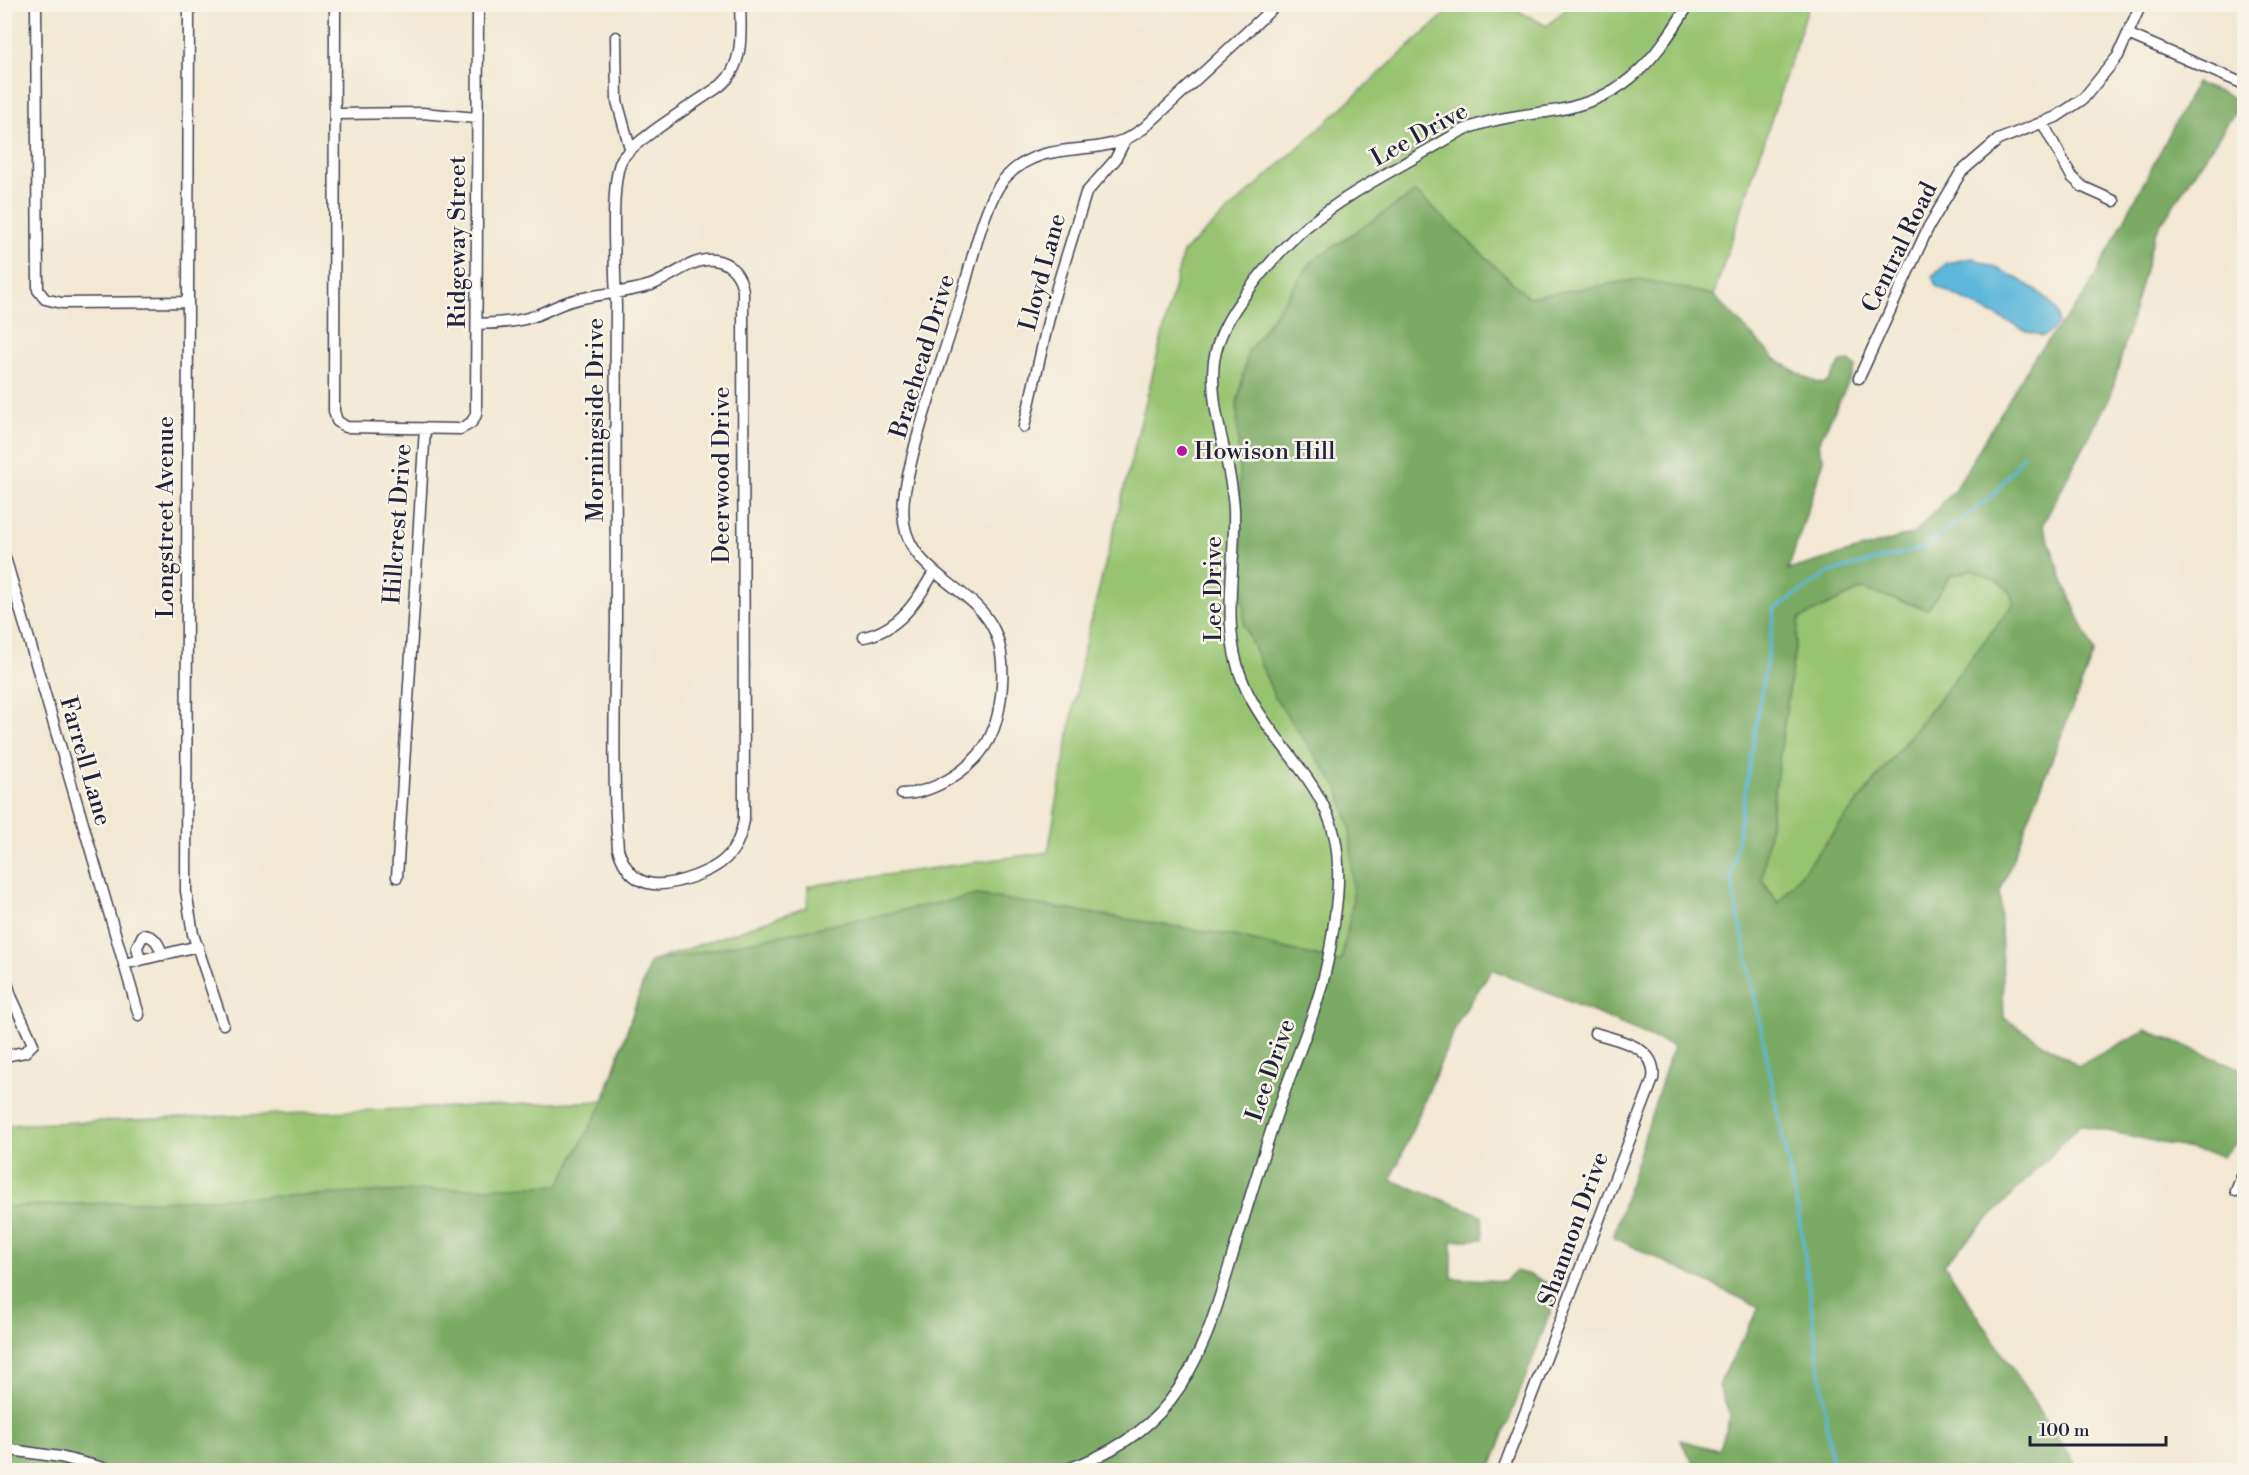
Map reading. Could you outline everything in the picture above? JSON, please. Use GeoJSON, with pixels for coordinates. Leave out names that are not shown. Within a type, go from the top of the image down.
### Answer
{"type":"FeatureCollection","features":[{"type":"Feature","properties":{"kind":"street"},"geometry":{"type":"LineString","coordinates":[[36,4],[38,290],[45,299],[62,303],[187,302]]}},
{"type":"Feature","properties":{"kind":"street","name":"Longstreet Avenue"},"geometry":{"type":"LineString","coordinates":[[189,4],[184,831],[186,891],[198,946],[223,1024]]}},
{"type":"Feature","properties":{"kind":"street","name":"Hillcrest Drive"},"geometry":{"type":"LineString","coordinates":[[335,4],[334,411],[336,421],[346,427],[425,428],[396,877]]}},
{"type":"Feature","properties":{"kind":"street"},"geometry":{"type":"LineString","coordinates":[[616,37],[617,101],[630,148],[721,85],[733,72],[739,55],[740,4]]}},
{"type":"Feature","properties":{"kind":"street","name":"Braehead Drive"},"geometry":{"type":"LineString","coordinates":[[902,794],[921,792],[932,787],[978,756],[993,732],[1002,687],[1001,653],[994,628],[971,602],[920,559],[906,530],[905,491],[921,430],[991,205],[1004,179],[1035,156],[1125,140],[1144,128],[1277,4]]}},
{"type":"Feature","properties":{"kind":"street","name":"Lee Drive"},"geometry":{"type":"LineString","coordinates":[[1065,1470],[1108,1453],[1142,1430],[1170,1401],[1194,1362],[1219,1306],[1259,1166],[1314,1008],[1330,950],[1338,873],[1334,838],[1329,819],[1312,786],[1253,703],[1244,684],[1232,645],[1230,600],[1234,509],[1218,423],[1214,381],[1214,360],[1224,327],[1271,262],[1318,217],[1470,127],[1500,117],[1581,105],[1616,91],[1643,69],[1689,4]]}},
{"type":"Feature","properties":{"kind":"street","name":"Central Road"},"geometry":{"type":"LineString","coordinates":[[1859,378],[1928,228],[1950,187],[1977,156],[1992,145],[2070,109],[2093,90],[2114,63],[2130,34],[2141,4]]}},
{"type":"Feature","properties":{"kind":"street","name":"Ridgeway Street"},"geometry":{"type":"LineString","coordinates":[[425,428],[460,429],[466,427],[475,418],[478,324],[478,11]]}},
{"type":"Feature","properties":{"kind":"street"},"geometry":{"type":"LineString","coordinates":[[2130,34],[2244,84]]}},
{"type":"Feature","properties":{"kind":"street"},"geometry":{"type":"LineString","coordinates":[[335,114],[422,113],[477,118]]}},
{"type":"Feature","properties":{"kind":"street"},"geometry":{"type":"LineString","coordinates":[[2042,122],[2072,177],[2083,187],[2114,201]]}},
{"type":"Feature","properties":{"kind":"street","name":"Lloyd Lane"},"geometry":{"type":"LineString","coordinates":[[1024,427],[1053,300],[1086,193],[1115,160],[1125,140]]}},
{"type":"Feature","properties":{"kind":"street","name":"Morningside Drive"},"geometry":{"type":"LineString","coordinates":[[630,148],[620,164],[617,180],[616,829],[621,858],[631,873],[644,882]]}},
{"type":"Feature","properties":{"kind":"street","name":"Deerwood Drive"},"geometry":{"type":"LineString","coordinates":[[478,324],[526,319],[570,301],[632,291],[653,285],[694,263],[714,260],[723,262],[736,272],[742,291],[744,820],[738,842],[716,866],[675,883],[644,882]]}},
{"type":"Feature","properties":{"kind":"street","name":"Farrell Lane"},"geometry":{"type":"LineString","coordinates":[[4,554],[139,1015]]}},
{"type":"Feature","properties":{"kind":"street"},"geometry":{"type":"LineString","coordinates":[[864,637],[886,630],[900,621],[934,572]]}},
{"type":"Feature","properties":{"kind":"street"},"geometry":{"type":"LineString","coordinates":[[140,960],[137,947],[143,935],[151,935],[157,940],[163,955]]}},
{"type":"Feature","properties":{"kind":"street"},"geometry":{"type":"LineString","coordinates":[[124,964],[198,946]]}},
{"type":"Feature","properties":{"kind":"street"},"geometry":{"type":"LineString","coordinates":[[4,972],[8,1000],[33,1044],[25,1052],[4,1056]]}},
{"type":"Feature","properties":{"kind":"street","name":"Shannon Drive"},"geometry":{"type":"LineString","coordinates":[[1503,1470],[1653,1079],[1653,1067],[1646,1053],[1636,1046],[1595,1033]]}},
{"type":"Feature","properties":{"kind":"street"},"geometry":{"type":"LineString","coordinates":[[2236,1191],[2244,1171]]}},
{"type":"Feature","properties":{"kind":"street"},"geometry":{"type":"LineString","coordinates":[[4,1449],[60,1457],[112,1470]]}},
{"type":"Feature","properties":{"kind":"green space"},"geometry":{"type":"Polygon","coordinates":[[[1455,5],[1507,5],[1547,26],[1570,5],[1809,5],[1492,969],[1459,1019],[1390,1180],[5,1470],[4,1125],[603,1101],[650,962],[807,907],[808,886],[1048,852],[1084,649],[1183,252],[1455,5]]]}},
{"type":"Feature","properties":{"kind":"green space"},"geometry":{"type":"Polygon","coordinates":[[[2196,83],[2242,101],[2155,233],[2111,395],[2043,524],[2065,586],[2094,652],[2000,892],[2004,1018],[2078,1066],[2146,1030],[2244,1070],[2244,1136],[2222,1156],[2080,1125],[1944,1264],[2079,1470],[1697,1470],[1680,1440],[1718,1450],[1731,1415],[1718,1386],[1759,1307],[1613,1237],[1673,1046],[1492,969],[1459,1019],[1391,1180],[1482,1215],[1483,1239],[1452,1241],[1452,1278],[1505,1281],[1515,1271],[1532,1275],[1559,1290],[1490,1470],[5,1470],[4,1207],[559,1185],[604,1101],[650,962],[977,895],[1234,936],[1341,962],[1353,901],[1350,826],[1338,788],[1275,698],[1244,625],[1237,404],[1248,352],[1312,261],[1416,192],[1528,297],[1640,279],[1713,295],[1774,358],[1808,379],[1822,384],[1828,382],[1841,362],[1850,361],[1856,367],[1818,444],[1824,460],[1788,570],[1915,533],[1954,491],[2035,356],[2085,295],[2196,83]],[[1971,570],[1950,576],[1928,609],[1862,589],[1799,619],[1762,880],[1778,903],[2013,605],[2012,597],[2004,586],[1992,578],[1971,570]]]}},
{"type":"Feature","properties":{"kind":"green space"},"geometry":{"type":"Polygon","coordinates":[[[1971,570],[1992,578],[2004,586],[2012,597],[2013,605],[1778,904],[1762,880],[1799,619],[1862,589],[1927,609],[1950,576],[1971,570]]]}},
{"type":"Feature","properties":{"kind":"water"},"geometry":{"type":"Polygon","coordinates":[[[1972,258],[2017,279],[2050,302],[2058,314],[2057,326],[2043,336],[2029,332],[1936,286],[1932,276],[1947,263],[1972,258]]]}},
{"type":"Feature","properties":{"kind":"waterway"},"geometry":{"type":"LineString","coordinates":[[1833,1470],[1801,1227],[1731,879],[1775,609],[1830,572],[1923,548],[1993,496],[2024,454]]}},
{"type":"Feature","properties":{"kind":"place","name":"Howison Hill"},"geometry":{"type":"Point","coordinates":[1182,451]}}]}
